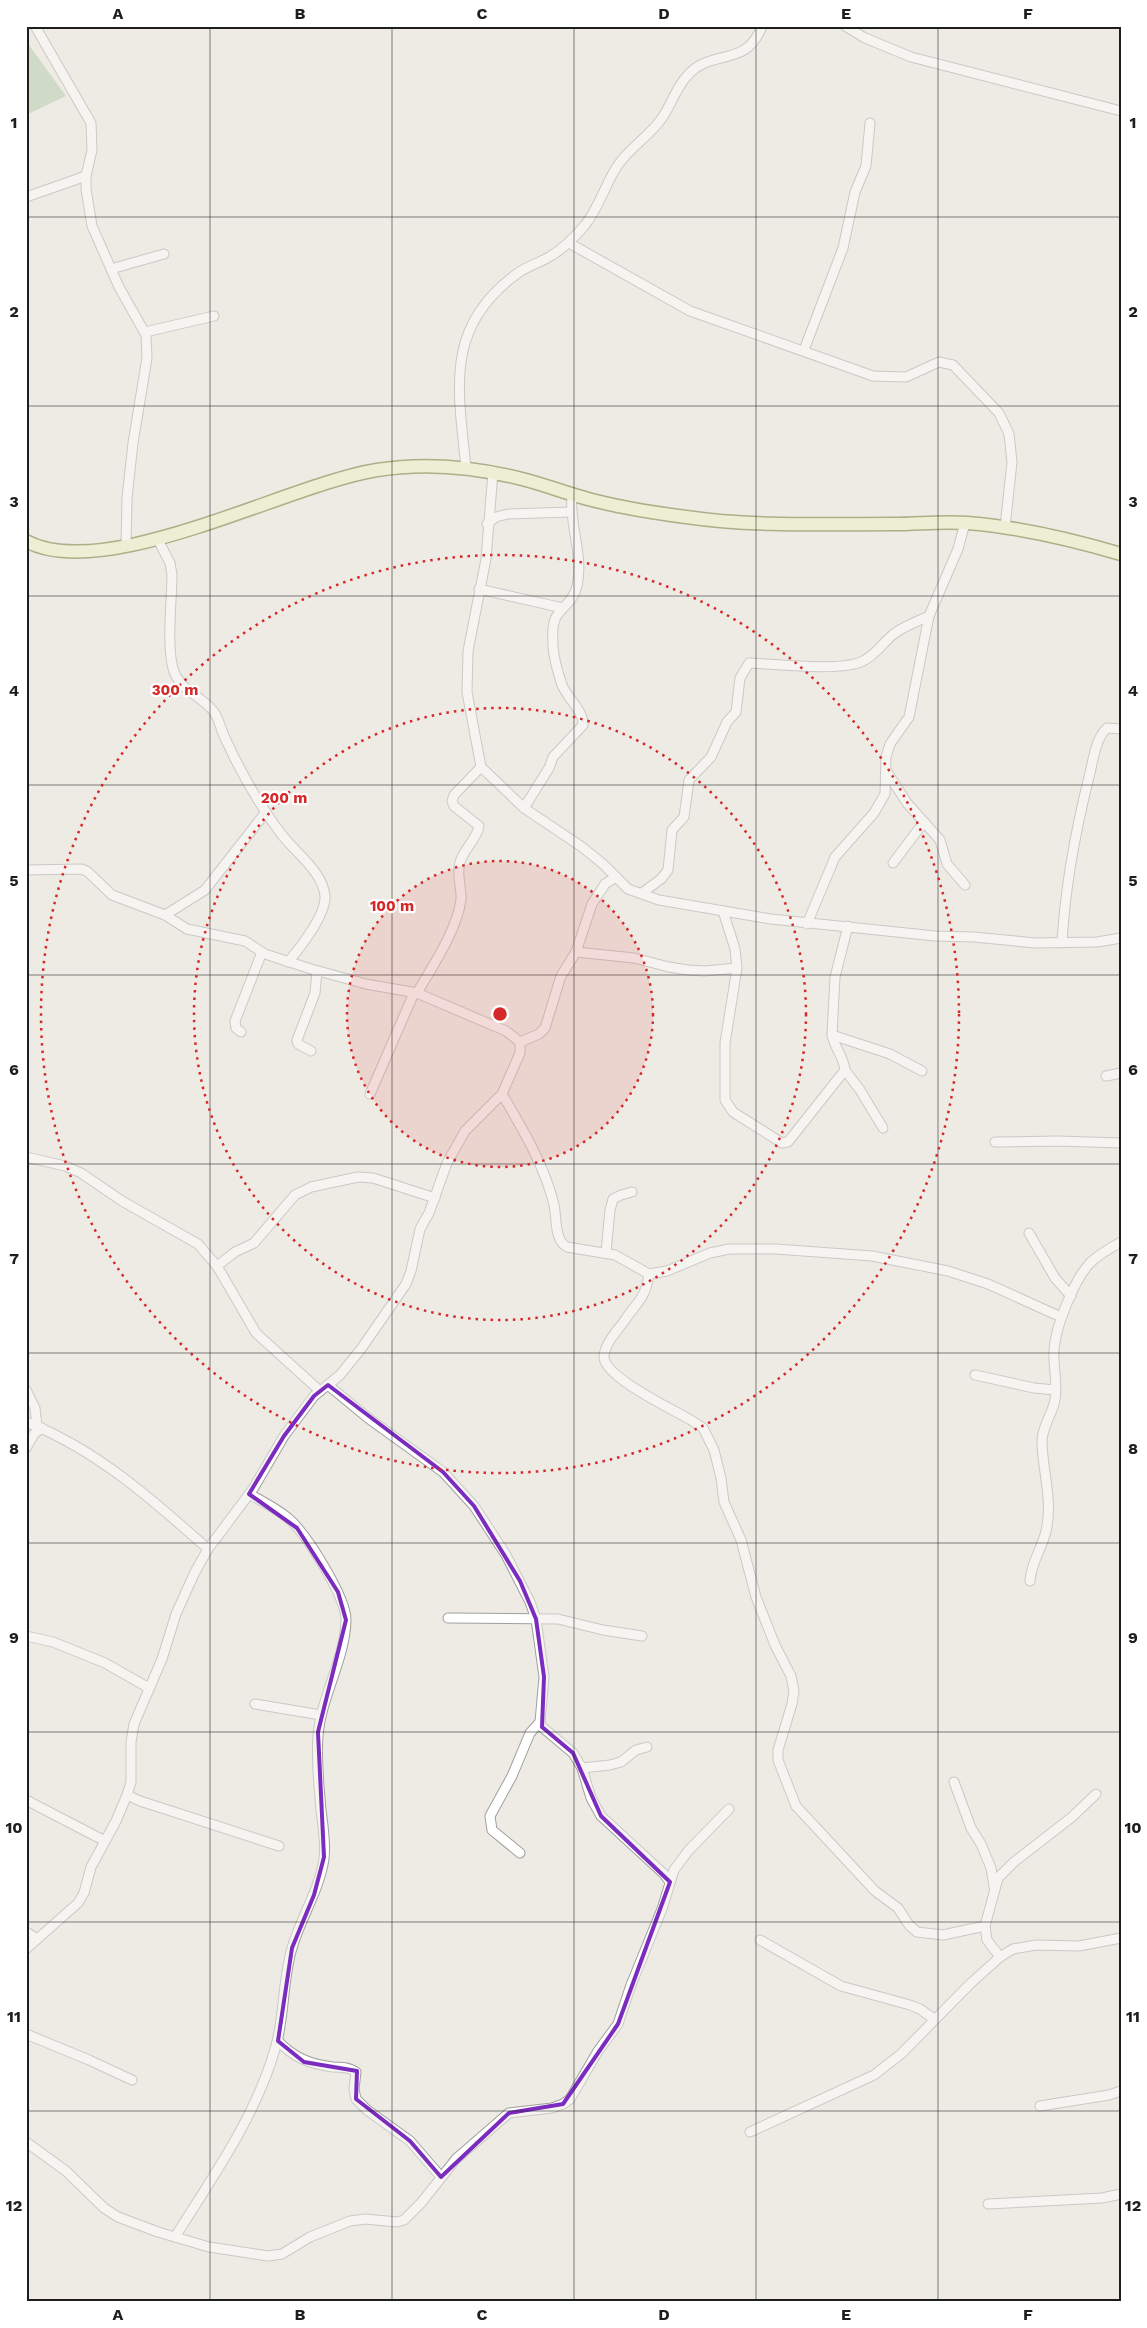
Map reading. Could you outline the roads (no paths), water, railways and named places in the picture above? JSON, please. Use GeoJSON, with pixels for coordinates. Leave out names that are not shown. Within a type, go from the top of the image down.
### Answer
{"type":"FeatureCollection","features":[{"type":"Feature","properties":{"kind":"street"},"geometry":{"type":"LineString","coordinates":[[35,26],[91,123],[92,150],[86,176],[86,190],[92,226],[119,287],[145,332],[147,358],[133,443],[125,523],[126,546]]}},
{"type":"Feature","properties":{"kind":"street"},"geometry":{"type":"LineString","coordinates":[[466,468],[459,392],[462,362],[470,328],[477,313],[503,284],[522,270],[549,257],[569,243],[595,211],[618,166],[629,150],[662,118],[687,76],[696,67],[744,51],[753,45],[762,26]]}},
{"type":"Feature","properties":{"kind":"street"},"geometry":{"type":"LineString","coordinates":[[846,26],[865,38],[911,56],[1121,111]]}},
{"type":"Feature","properties":{"kind":"street"},"geometry":{"type":"LineString","coordinates":[[804,350],[843,248],[855,192],[866,166],[870,123]]}},
{"type":"Feature","properties":{"kind":"street"},"geometry":{"type":"LineString","coordinates":[[26,197],[86,176]]}},
{"type":"Feature","properties":{"kind":"street"},"geometry":{"type":"LineString","coordinates":[[569,243],[690,311],[880,377],[906,378],[939,362],[953,364],[998,413],[1009,434],[1012,462],[1005,527]]}},
{"type":"Feature","properties":{"kind":"street"},"geometry":{"type":"LineString","coordinates":[[112,269],[164,254]]}},
{"type":"Feature","properties":{"kind":"street"},"geometry":{"type":"LineString","coordinates":[[145,332],[214,316]]}},
{"type":"Feature","properties":{"kind":"street"},"geometry":{"type":"LineString","coordinates":[[26,541],[52,550],[71,553],[126,546],[156,538],[342,477],[378,470],[410,467],[466,468],[493,472],[572,494],[650,512],[751,523],[965,523],[1005,527],[1072,540],[1121,554]]}},
{"type":"Feature","properties":{"kind":"street"},"geometry":{"type":"LineString","coordinates":[[493,472],[487,524],[486,559],[468,651],[467,692],[481,767],[524,808],[582,847],[628,888],[675,904],[807,924],[848,926],[935,936],[974,936],[1014,942],[1097,942],[1121,938]]}},
{"type":"Feature","properties":{"kind":"street"},"geometry":{"type":"LineString","coordinates":[[524,808],[549,768],[553,757],[582,725],[580,712],[562,685],[554,650],[554,622],[574,596],[579,575],[579,550],[571,512],[572,494]]}},
{"type":"Feature","properties":{"kind":"street"},"geometry":{"type":"LineString","coordinates":[[487,524],[496,517],[508,514],[571,512]]}},
{"type":"Feature","properties":{"kind":"street"},"geometry":{"type":"LineString","coordinates":[[807,924],[835,857],[882,802],[885,794],[887,772],[886,757],[890,744],[909,717],[929,616],[958,549],[965,523]]}},
{"type":"Feature","properties":{"kind":"street"},"geometry":{"type":"LineString","coordinates":[[156,538],[170,563],[172,575],[170,660],[176,676],[186,689],[209,706],[216,715],[225,740],[266,812],[321,882],[325,897],[322,911],[308,935],[288,962]]}},
{"type":"Feature","properties":{"kind":"street"},"geometry":{"type":"LineString","coordinates":[[479,589],[564,608]]}},
{"type":"Feature","properties":{"kind":"street"},"geometry":{"type":"LineString","coordinates":[[642,893],[661,879],[668,870],[672,830],[684,817],[689,780],[710,757],[727,722],[736,712],[740,678],[745,666],[749,663],[826,666],[861,663],[871,657],[895,634],[929,616]]}},
{"type":"Feature","properties":{"kind":"street"},"geometry":{"type":"LineString","coordinates":[[1062,943],[1064,900],[1076,830],[1096,751],[1102,732],[1107,728],[1121,729]]}},
{"type":"Feature","properties":{"kind":"street"},"geometry":{"type":"LineString","coordinates":[[370,1094],[415,993],[456,918],[461,899],[458,868],[466,848],[478,832],[479,826],[476,821],[454,806],[452,801],[454,795],[481,767]]}},
{"type":"Feature","properties":{"kind":"street"},"geometry":{"type":"LineString","coordinates":[[887,772],[897,789],[943,844],[947,864],[965,885]]}},
{"type":"Feature","properties":{"kind":"street"},"geometry":{"type":"LineString","coordinates":[[165,915],[205,890],[266,812]]}},
{"type":"Feature","properties":{"kind":"street"},"geometry":{"type":"LineString","coordinates":[[893,863],[924,822]]}},
{"type":"Feature","properties":{"kind":"street"},"geometry":{"type":"LineString","coordinates":[[26,870],[82,869],[88,872],[112,895],[165,915],[188,929],[245,940],[262,952],[288,962],[366,984],[415,993],[506,1031],[520,1042]]}},
{"type":"Feature","properties":{"kind":"street"},"geometry":{"type":"LineString","coordinates":[[520,1042],[539,1034],[545,1028],[561,976],[576,952],[594,899],[605,884],[616,877]]}},
{"type":"Feature","properties":{"kind":"street"},"geometry":{"type":"LineString","coordinates":[[723,911],[735,949],[737,968],[727,1019],[724,1088],[725,1100],[733,1112],[779,1142],[785,1143],[845,1070]]}},
{"type":"Feature","properties":{"kind":"street"},"geometry":{"type":"LineString","coordinates":[[848,926],[835,977],[833,1041],[845,1070],[860,1090],[883,1128]]}},
{"type":"Feature","properties":{"kind":"street"},"geometry":{"type":"LineString","coordinates":[[242,1032],[236,1028],[234,1021],[262,952]]}},
{"type":"Feature","properties":{"kind":"street"},"geometry":{"type":"LineString","coordinates":[[576,952],[634,958],[669,967],[696,970],[737,968]]}},
{"type":"Feature","properties":{"kind":"street"},"geometry":{"type":"LineString","coordinates":[[311,1051],[298,1044],[297,1040],[315,993],[317,970]]}},
{"type":"Feature","properties":{"kind":"street"},"geometry":{"type":"LineString","coordinates":[[832,1034],[890,1054],[922,1071]]}},
{"type":"Feature","properties":{"kind":"street"},"geometry":{"type":"LineString","coordinates":[[26,1950],[81,1898],[89,1872],[127,1795],[131,1782],[132,1733],[162,1659],[176,1614],[208,1550],[249,1494],[284,1436],[320,1391],[328,1385],[361,1349],[406,1284],[411,1271],[420,1229],[435,1198],[447,1163],[466,1131],[502,1094],[520,1053],[520,1042]]}},
{"type":"Feature","properties":{"kind":"street"},"geometry":{"type":"LineString","coordinates":[[1106,1076],[1121,1073]]}},
{"type":"Feature","properties":{"kind":"street"},"geometry":{"type":"LineString","coordinates":[[502,1094],[546,1182],[554,1204],[562,1244],[581,1251],[606,1252],[626,1260],[649,1274],[667,1271],[710,1253],[729,1250],[776,1249],[872,1256],[948,1271],[988,1284],[1061,1317]]}},
{"type":"Feature","properties":{"kind":"street"},"geometry":{"type":"LineString","coordinates":[[995,1142],[1121,1143]]}},
{"type":"Feature","properties":{"kind":"street"},"geometry":{"type":"LineString","coordinates":[[26,1157],[65,1166],[81,1173],[122,1202],[198,1244],[216,1266],[256,1333],[320,1391]]}},
{"type":"Feature","properties":{"kind":"street"},"geometry":{"type":"LineString","coordinates":[[216,1266],[235,1252],[254,1243],[295,1195],[310,1187],[358,1178],[373,1178],[435,1198]]}},
{"type":"Feature","properties":{"kind":"street"},"geometry":{"type":"LineString","coordinates":[[606,1252],[610,1210],[613,1199],[621,1194],[632,1192]]}},
{"type":"Feature","properties":{"kind":"street"},"geometry":{"type":"LineString","coordinates":[[1029,1232],[1055,1278],[1071,1296]]}},
{"type":"Feature","properties":{"kind":"street"},"geometry":{"type":"LineString","coordinates":[[1030,1581],[1032,1566],[1046,1531],[1047,1476],[1042,1443],[1043,1433],[1055,1400],[1055,1342],[1061,1317],[1088,1265],[1098,1255],[1121,1242]]}},
{"type":"Feature","properties":{"kind":"street"},"geometry":{"type":"LineString","coordinates":[[649,1274],[643,1298],[608,1345],[604,1356],[605,1362],[621,1380],[703,1428],[710,1440],[721,1478],[724,1502],[741,1540],[756,1598],[775,1645],[791,1676],[794,1691],[792,1704],[778,1750],[778,1760],[790,1794],[806,1818],[875,1891],[898,1908],[909,1925],[917,1932],[942,1935],[984,1926]]}},
{"type":"Feature","properties":{"kind":"street"},"geometry":{"type":"LineString","coordinates":[[974,1375],[1034,1388],[1055,1390]]}},
{"type":"Feature","properties":{"kind":"street"},"geometry":{"type":"LineString","coordinates":[[328,1385],[368,1418],[437,1467],[469,1500],[520,1581],[536,1619],[544,1677],[540,1722],[546,1732],[560,1740],[573,1753],[582,1768],[591,1798],[601,1816],[664,1874],[670,1882]]}},
{"type":"Feature","properties":{"kind":"street"},"geometry":{"type":"LineString","coordinates":[[26,1390],[35,1408],[40,1427]]}},
{"type":"Feature","properties":{"kind":"street"},"geometry":{"type":"LineString","coordinates":[[26,1422],[40,1427],[83,1450],[141,1491],[208,1550]]}},
{"type":"Feature","properties":{"kind":"street"},"geometry":{"type":"LineString","coordinates":[[26,1448],[40,1427]]}},
{"type":"Feature","properties":{"kind":"street"},"geometry":{"type":"LineString","coordinates":[[175,2237],[218,2168],[258,2094],[278,2041],[283,1991],[292,1948],[314,1895],[324,1857],[318,1766],[321,1715],[343,1639],[346,1620],[344,1607],[328,1575],[297,1528],[288,1518],[249,1494]]}},
{"type":"Feature","properties":{"kind":"street"},"geometry":{"type":"LineString","coordinates":[[448,1618],[558,1618],[604,1630],[642,1636]]}},
{"type":"Feature","properties":{"kind":"street"},"geometry":{"type":"LineString","coordinates":[[26,1636],[53,1642],[105,1663],[149,1688]]}},
{"type":"Feature","properties":{"kind":"street"},"geometry":{"type":"LineString","coordinates":[[255,1704],[321,1715]]}},
{"type":"Feature","properties":{"kind":"street"},"geometry":{"type":"LineString","coordinates":[[520,1853],[492,1830],[490,1816],[512,1776],[530,1733],[540,1722]]}},
{"type":"Feature","properties":{"kind":"street"},"geometry":{"type":"LineString","coordinates":[[582,1768],[610,1766],[621,1762],[636,1750],[647,1747]]}},
{"type":"Feature","properties":{"kind":"street"},"geometry":{"type":"LineString","coordinates":[[954,1782],[971,1828],[981,1844],[991,1868],[994,1887]]}},
{"type":"Feature","properties":{"kind":"street"},"geometry":{"type":"LineString","coordinates":[[1000,1957],[987,1940],[984,1926],[998,1878],[1014,1862],[1072,1817],[1096,1794]]}},
{"type":"Feature","properties":{"kind":"street"},"geometry":{"type":"LineString","coordinates":[[127,1795],[140,1801],[279,1846]]}},
{"type":"Feature","properties":{"kind":"street"},"geometry":{"type":"LineString","coordinates":[[26,1800],[105,1841]]}},
{"type":"Feature","properties":{"kind":"street"},"geometry":{"type":"LineString","coordinates":[[26,2142],[66,2171],[111,2212],[132,2223],[209,2247],[268,2256],[282,2254],[310,2237],[350,2221],[365,2219],[397,2222],[404,2220],[421,2203],[456,2159],[509,2113],[552,2108],[570,2099],[598,2051],[618,2024],[630,1985],[662,1909],[674,1870],[689,1850],[729,1809]]}},
{"type":"Feature","properties":{"kind":"street"},"geometry":{"type":"LineString","coordinates":[[26,1932],[37,1939]]}},
{"type":"Feature","properties":{"kind":"street"},"geometry":{"type":"LineString","coordinates":[[750,2132],[874,2075],[901,2054],[934,2019],[1000,1957],[1013,1949],[1022,1946],[1068,1947],[1121,1938]]}},
{"type":"Feature","properties":{"kind":"street"},"geometry":{"type":"LineString","coordinates":[[760,1940],[842,1986],[910,2005],[920,2009],[934,2019]]}},
{"type":"Feature","properties":{"kind":"street"},"geometry":{"type":"LineString","coordinates":[[26,2034],[132,2080]]}},
{"type":"Feature","properties":{"kind":"street"},"geometry":{"type":"LineString","coordinates":[[278,2041],[290,2053],[304,2062],[347,2068],[356,2072],[354,2089],[356,2099],[367,2110],[410,2141],[441,2177]]}},
{"type":"Feature","properties":{"kind":"street"},"geometry":{"type":"LineString","coordinates":[[1040,2106],[1109,2095],[1121,2091]]}},
{"type":"Feature","properties":{"kind":"street"},"geometry":{"type":"LineString","coordinates":[[988,2204],[1102,2198],[1121,2194]]}}]}
